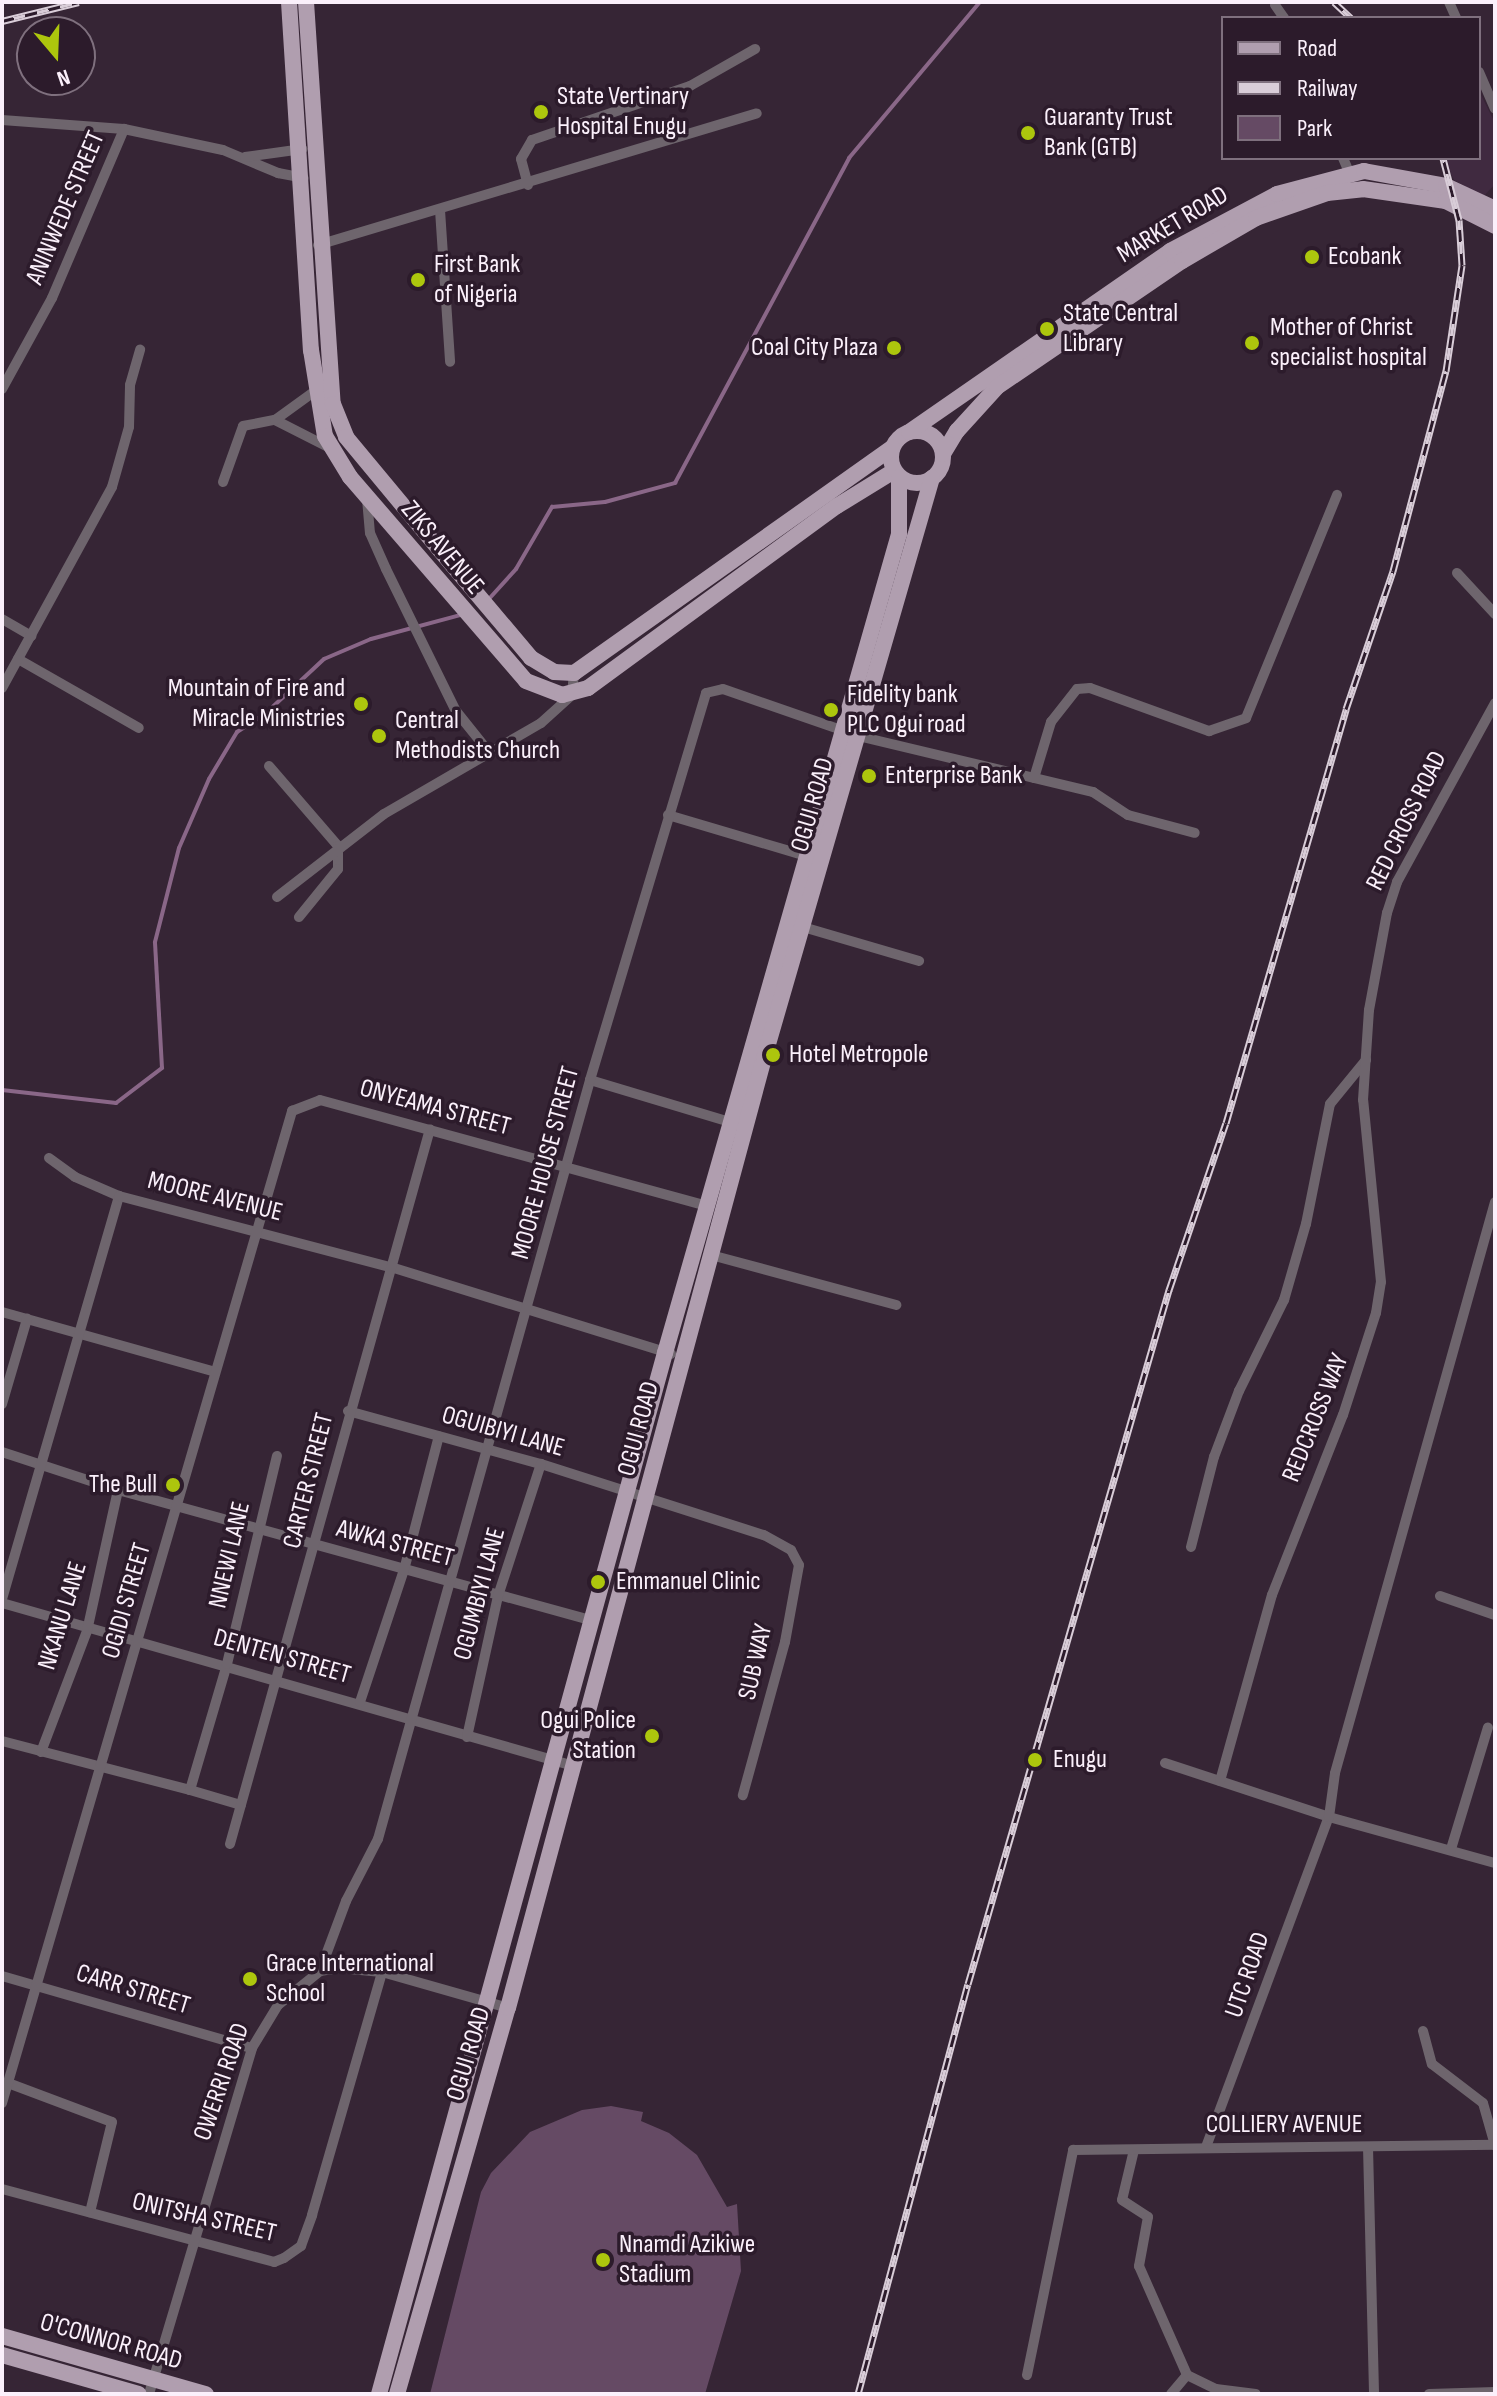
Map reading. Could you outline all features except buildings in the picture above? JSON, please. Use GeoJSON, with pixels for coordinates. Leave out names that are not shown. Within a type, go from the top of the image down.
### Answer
{"type":"FeatureCollection","features":[{"type":"Feature","properties":{"kind":"main road","name":"ZIKS AVENUE"},"geometry":{"type":"LineString","coordinates":[[289,2],[308,148]]}},
{"type":"Feature","properties":{"kind":"main road","name":"ZIKS AVENUE"},"geometry":{"type":"LineString","coordinates":[[306,2],[315,391],[331,449],[367,497],[526,681],[551,693],[572,695]]}},
{"type":"Feature","properties":{"kind":"main road","name":"MARKET ROAD"},"geometry":{"type":"LineString","coordinates":[[909,432],[1170,251],[1277,194],[1346,165],[1387,173],[1446,194],[1467,203],[1495,226]]}},
{"type":"Feature","properties":{"kind":"main road","name":"MARKET ROAD"},"geometry":{"type":"LineString","coordinates":[[943,454],[997,387],[1182,261],[1256,218],[1327,193],[1363,189],[1446,194]]}},
{"type":"Feature","properties":{"kind":"main road","name":"MARKET ROAD"},"geometry":{"type":"LineString","coordinates":[[1467,203],[1494,206]]}},
{"type":"Feature","properties":{"kind":"main road","name":"ZIKS AVENUE"},"geometry":{"type":"LineString","coordinates":[[312,246],[333,404],[346,437],[506,629],[544,667],[574,673]]}},
{"type":"Feature","properties":{"kind":"main road"},"geometry":{"type":"LineString","coordinates":[[574,673],[892,448],[909,432],[931,435],[943,454],[932,478],[916,483],[897,474]]}},
{"type":"Feature","properties":{"kind":"main road"},"geometry":{"type":"LineString","coordinates":[[892,448],[897,474]]}},
{"type":"Feature","properties":{"kind":"main road"},"geometry":{"type":"LineString","coordinates":[[572,695],[588,688],[837,506],[897,474]]}},
{"type":"Feature","properties":{"kind":"main road","name":"OGUI ROAD"},"geometry":{"type":"LineString","coordinates":[[397,2394],[508,2008],[711,1255],[803,927],[899,534],[897,474]]}},
{"type":"Feature","properties":{"kind":"main road","name":"OGUI ROAD"},"geometry":{"type":"LineString","coordinates":[[379,2394],[665,1353],[806,856],[851,733],[932,478]]}},
{"type":"Feature","properties":{"kind":"main road","name":"O'CONNOR ROAD"},"geometry":{"type":"LineString","coordinates":[[2,2336],[152,2386],[206,2394]]}},
{"type":"Feature","properties":{"kind":"main road","name":"O'CONNOR ROAD"},"geometry":{"type":"LineString","coordinates":[[2,2355],[139,2394]]}},
{"type":"Feature","properties":{"kind":"street"},"geometry":{"type":"LineString","coordinates":[[1275,5],[1283,16]]}},
{"type":"Feature","properties":{"kind":"street"},"geometry":{"type":"LineString","coordinates":[[528,185],[521,154],[532,140],[690,86],[755,49]]}},
{"type":"Feature","properties":{"kind":"street"},"geometry":{"type":"LineString","coordinates":[[1481,77],[1495,109]]}},
{"type":"Feature","properties":{"kind":"street"},"geometry":{"type":"LineString","coordinates":[[312,246],[528,185],[757,113]]}},
{"type":"Feature","properties":{"kind":"street"},"geometry":{"type":"LineString","coordinates":[[2,120],[124,129],[245,157],[309,178]]}},
{"type":"Feature","properties":{"kind":"street","name":"ANINWEDE STREET"},"geometry":{"type":"LineString","coordinates":[[2,389],[52,298],[124,129]]}},
{"type":"Feature","properties":{"kind":"street"},"geometry":{"type":"LineString","coordinates":[[245,157],[308,148]]}},
{"type":"Feature","properties":{"kind":"street"},"geometry":{"type":"LineString","coordinates":[[440,210],[450,362]]}},
{"type":"Feature","properties":{"kind":"street"},"geometry":{"type":"LineString","coordinates":[[2,688],[112,487],[129,427],[130,385],[140,349]]}},
{"type":"Feature","properties":{"kind":"street"},"geometry":{"type":"LineString","coordinates":[[223,482],[239,429],[249,423],[275,420],[315,391]]}},
{"type":"Feature","properties":{"kind":"street"},"geometry":{"type":"LineString","coordinates":[[275,420],[331,449]]}},
{"type":"Feature","properties":{"kind":"street"},"geometry":{"type":"LineString","coordinates":[[1034,778],[1051,722],[1077,689],[1090,688],[1209,731],[1246,718],[1337,495]]}},
{"type":"Feature","properties":{"kind":"street"},"geometry":{"type":"LineString","coordinates":[[367,497],[373,540],[456,711],[489,752]]}},
{"type":"Feature","properties":{"kind":"street"},"geometry":{"type":"LineString","coordinates":[[1457,573],[1495,614]]}},
{"type":"Feature","properties":{"kind":"street"},"geometry":{"type":"LineString","coordinates":[[2,619],[31,636]]}},
{"type":"Feature","properties":{"kind":"street"},"geometry":{"type":"LineString","coordinates":[[18,659],[139,728]]}},
{"type":"Feature","properties":{"kind":"street"},"geometry":{"type":"LineString","coordinates":[[277,897],[338,846],[541,723],[572,695],[574,673]]}},
{"type":"Feature","properties":{"kind":"street","name":"MOORE HOUSE STREET"},"geometry":{"type":"LineString","coordinates":[[413,1719],[449,1581],[529,1312],[590,1080],[706,693],[723,689],[851,733]]}},
{"type":"Feature","properties":{"kind":"street","name":"RED CROSS ROAD"},"geometry":{"type":"LineString","coordinates":[[1366,1060],[1369,1010],[1391,898],[1495,703]]}},
{"type":"Feature","properties":{"kind":"street"},"geometry":{"type":"LineString","coordinates":[[851,733],[1093,792],[1128,815],[1195,833]]}},
{"type":"Feature","properties":{"kind":"street"},"geometry":{"type":"LineString","coordinates":[[269,766],[338,846],[338,869],[299,917]]}},
{"type":"Feature","properties":{"kind":"street"},"geometry":{"type":"LineString","coordinates":[[668,815],[806,856]]}},
{"type":"Feature","properties":{"kind":"street"},"geometry":{"type":"LineString","coordinates":[[803,927],[919,961]]}},
{"type":"Feature","properties":{"kind":"street"},"geometry":{"type":"LineString","coordinates":[[1191,1547],[1234,1404],[1284,1300],[1306,1224],[1330,1104],[1366,1060]]}},
{"type":"Feature","properties":{"kind":"street","name":"REDCROSS WAY"},"geometry":{"type":"LineString","coordinates":[[1220,1781],[1280,1570],[1343,1415],[1376,1313],[1381,1282],[1366,1159],[1366,1060]]}},
{"type":"Feature","properties":{"kind":"street"},"geometry":{"type":"LineString","coordinates":[[590,1080],[730,1122]]}},
{"type":"Feature","properties":{"kind":"street","name":"ONYEAMA STREET"},"geometry":{"type":"LineString","coordinates":[[292,1111],[320,1100],[707,1206]]}},
{"type":"Feature","properties":{"kind":"street","name":"OGIDI STREET"},"geometry":{"type":"LineString","coordinates":[[2,2103],[103,1770],[255,1229],[292,1111]]}},
{"type":"Feature","properties":{"kind":"street","name":"CARTER STREET"},"geometry":{"type":"LineString","coordinates":[[230,1844],[316,1545],[348,1411],[394,1268],[430,1129]]}},
{"type":"Feature","properties":{"kind":"street"},"geometry":{"type":"LineString","coordinates":[[49,1158],[75,1177],[119,1196]]}},
{"type":"Feature","properties":{"kind":"street","name":"MOORE AVENUE"},"geometry":{"type":"LineString","coordinates":[[2,1601],[38,1464],[119,1196],[255,1229],[394,1268],[683,1358]]}},
{"type":"Feature","properties":{"kind":"street","name":"UTC ROAD"},"geometry":{"type":"LineString","coordinates":[[1206,2147],[1329,1817],[1332,1782],[1495,1202]]}},
{"type":"Feature","properties":{"kind":"street"},"geometry":{"type":"LineString","coordinates":[[711,1255],[896,1305]]}},
{"type":"Feature","properties":{"kind":"street"},"geometry":{"type":"LineString","coordinates":[[2,1312],[215,1372]]}},
{"type":"Feature","properties":{"kind":"street"},"geometry":{"type":"LineString","coordinates":[[2,1404],[27,1319]]}},
{"type":"Feature","properties":{"kind":"street","name":"OGUIBIYI LANE"},"geometry":{"type":"LineString","coordinates":[[348,1411],[541,1464],[645,1499]]}},
{"type":"Feature","properties":{"kind":"street"},"geometry":{"type":"LineString","coordinates":[[360,1702],[404,1570],[439,1436]]}},
{"type":"Feature","properties":{"kind":"street","name":"AWKA STREET"},"geometry":{"type":"LineString","coordinates":[[2,1452],[118,1490],[593,1621]]}},
{"type":"Feature","properties":{"kind":"street","name":"NNEWI LANE"},"geometry":{"type":"LineString","coordinates":[[190,1790],[227,1664],[277,1456]]}},
{"type":"Feature","properties":{"kind":"street","name":"OGUMBIYI LANE"},"geometry":{"type":"LineString","coordinates":[[467,1737],[498,1596],[541,1464]]}},
{"type":"Feature","properties":{"kind":"street","name":"NKANU LANE"},"geometry":{"type":"LineString","coordinates":[[41,1752],[87,1631],[118,1490]]}},
{"type":"Feature","properties":{"kind":"street","name":"SUB WAY"},"geometry":{"type":"LineString","coordinates":[[645,1499],[764,1535],[797,1558],[785,1642],[743,1795]]}},
{"type":"Feature","properties":{"kind":"street"},"geometry":{"type":"LineString","coordinates":[[1440,1596],[1495,1615]]}},
{"type":"Feature","properties":{"kind":"street","name":"DENTEN STREET"},"geometry":{"type":"LineString","coordinates":[[2,1601],[87,1631],[139,1639],[574,1766]]}},
{"type":"Feature","properties":{"kind":"street"},"geometry":{"type":"LineString","coordinates":[[413,1719],[378,1839],[346,1901],[320,1971],[382,1972],[508,2008]]}},
{"type":"Feature","properties":{"kind":"street"},"geometry":{"type":"LineString","coordinates":[[1451,1849],[1488,1727]]}},
{"type":"Feature","properties":{"kind":"street"},"geometry":{"type":"LineString","coordinates":[[2,1741],[241,1805]]}},
{"type":"Feature","properties":{"kind":"street"},"geometry":{"type":"LineString","coordinates":[[1165,1763],[1329,1817],[1495,1863]]}},
{"type":"Feature","properties":{"kind":"street","name":"OWERRI ROAD"},"geometry":{"type":"LineString","coordinates":[[152,2386],[252,2048],[278,2005],[320,1971]]}},
{"type":"Feature","properties":{"kind":"street","name":"ONITSHA STREET"},"geometry":{"type":"LineString","coordinates":[[2,2189],[274,2262],[301,2246],[382,1972]]}},
{"type":"Feature","properties":{"kind":"street","name":"CARR STREET"},"geometry":{"type":"LineString","coordinates":[[2,1976],[252,2048]]}},
{"type":"Feature","properties":{"kind":"street"},"geometry":{"type":"LineString","coordinates":[[1423,2031],[1432,2064],[1483,2103],[1495,2145]]}},
{"type":"Feature","properties":{"kind":"street"},"geometry":{"type":"LineString","coordinates":[[8,2083],[112,2122],[90,2212]]}},
{"type":"Feature","properties":{"kind":"street","name":"COLLIERY AVENUE"},"geometry":{"type":"LineString","coordinates":[[1027,2375],[1073,2150],[1495,2145]]}},
{"type":"Feature","properties":{"kind":"street"},"geometry":{"type":"LineString","coordinates":[[1368,2147],[1374,2394]]}},
{"type":"Feature","properties":{"kind":"street"},"geometry":{"type":"LineString","coordinates":[[1134,2150],[1122,2200],[1148,2217],[1139,2266],[1187,2375],[1216,2389],[1256,2394]]}},
{"type":"Feature","properties":{"kind":"street"},"geometry":{"type":"LineString","coordinates":[[1171,2394],[1187,2375]]}},
{"type":"Feature","properties":{"kind":"street"},"geometry":{"type":"LineString","coordinates":[[1429,2394],[1495,2392]]}},
{"type":"Feature","properties":{"kind":"shaded area"},"geometry":{"type":"Polygon","coordinates":[[[1481,95],[1495,123],[1495,184],[1483,197],[1454,180],[1444,160],[1481,160],[1481,95]]]}},
{"type":"Feature","properties":{"kind":"green space","name":"Nnamdi Azikiwe Stadium"},"geometry":{"type":"Polygon","coordinates":[[[611,2106],[643,2112],[641,2121],[669,2133],[697,2155],[727,2207],[737,2204],[741,2271],[705,2394],[430,2394],[481,2192],[491,2173],[530,2132],[582,2110],[611,2106]]]}},
{"type":"Feature","properties":{"kind":"waterway"},"geometry":{"type":"LineString","coordinates":[[488,600],[516,569],[552,507],[605,502],[675,483],[849,158],[980,2]]}},
{"type":"Feature","properties":{"kind":"waterway"},"geometry":{"type":"LineString","coordinates":[[2,1090],[116,1103],[162,1068],[155,942],[179,848],[209,779],[237,732],[265,714],[324,659],[371,639],[464,614]]}},
{"type":"Feature","properties":{"kind":"railway"},"geometry":{"type":"LineString","coordinates":[[2,21],[79,2]]}},
{"type":"Feature","properties":{"kind":"railway"},"geometry":{"type":"LineString","coordinates":[[1334,2],[1349,16]]}},
{"type":"Feature","properties":{"kind":"railway"},"geometry":{"type":"LineString","coordinates":[[858,2394],[968,1984],[1169,1290],[1226,1123],[1346,709],[1393,571],[1446,371],[1462,265],[1459,220],[1444,160]]}},
{"type":"Feature","properties":{"kind":"place","name":"State Vertinary Hospital Enugu"},"geometry":{"type":"Point","coordinates":[541,112]}},
{"type":"Feature","properties":{"kind":"place","name":"Guaranty Trust Bank (GTB)"},"geometry":{"type":"Point","coordinates":[1028,133]}},
{"type":"Feature","properties":{"kind":"place","name":"Ecobank"},"geometry":{"type":"Point","coordinates":[1312,257]}},
{"type":"Feature","properties":{"kind":"place","name":"First Bank of Nigeria"},"geometry":{"type":"Point","coordinates":[418,280]}},
{"type":"Feature","properties":{"kind":"place","name":"State Central Library"},"geometry":{"type":"Point","coordinates":[1047,329]}},
{"type":"Feature","properties":{"kind":"place","name":"Mother of Christ specialist hospital"},"geometry":{"type":"Point","coordinates":[1252,343]}},
{"type":"Feature","properties":{"kind":"place","name":"Coal City Plaza"},"geometry":{"type":"Point","coordinates":[894,348]}},
{"type":"Feature","properties":{"kind":"place","name":"Mountain of Fire and Miracle Ministries"},"geometry":{"type":"Point","coordinates":[361,704]}},
{"type":"Feature","properties":{"kind":"place","name":"Fidelity bank PLC Ogui road"},"geometry":{"type":"Point","coordinates":[831,710]}},
{"type":"Feature","properties":{"kind":"place","name":"Central Methodists Church"},"geometry":{"type":"Point","coordinates":[379,736]}},
{"type":"Feature","properties":{"kind":"place","name":"Enterprise Bank"},"geometry":{"type":"Point","coordinates":[869,776]}},
{"type":"Feature","properties":{"kind":"place","name":"Hotel Metropole"},"geometry":{"type":"Point","coordinates":[773,1055]}},
{"type":"Feature","properties":{"kind":"place","name":"The Bull"},"geometry":{"type":"Point","coordinates":[173,1485]}},
{"type":"Feature","properties":{"kind":"place","name":"Emmanuel Clinic"},"geometry":{"type":"Point","coordinates":[598,1582]}},
{"type":"Feature","properties":{"kind":"place","name":"Ogui Police Station"},"geometry":{"type":"Point","coordinates":[652,1736]}},
{"type":"Feature","properties":{"kind":"place","name":"Enugu"},"geometry":{"type":"Point","coordinates":[1035,1760]}},
{"type":"Feature","properties":{"kind":"place","name":"Grace International School"},"geometry":{"type":"Point","coordinates":[250,1979]}},
{"type":"Feature","properties":{"kind":"place","name":"Nnamdi Azikiwe Stadium"},"geometry":{"type":"Point","coordinates":[603,2260]}}]}
